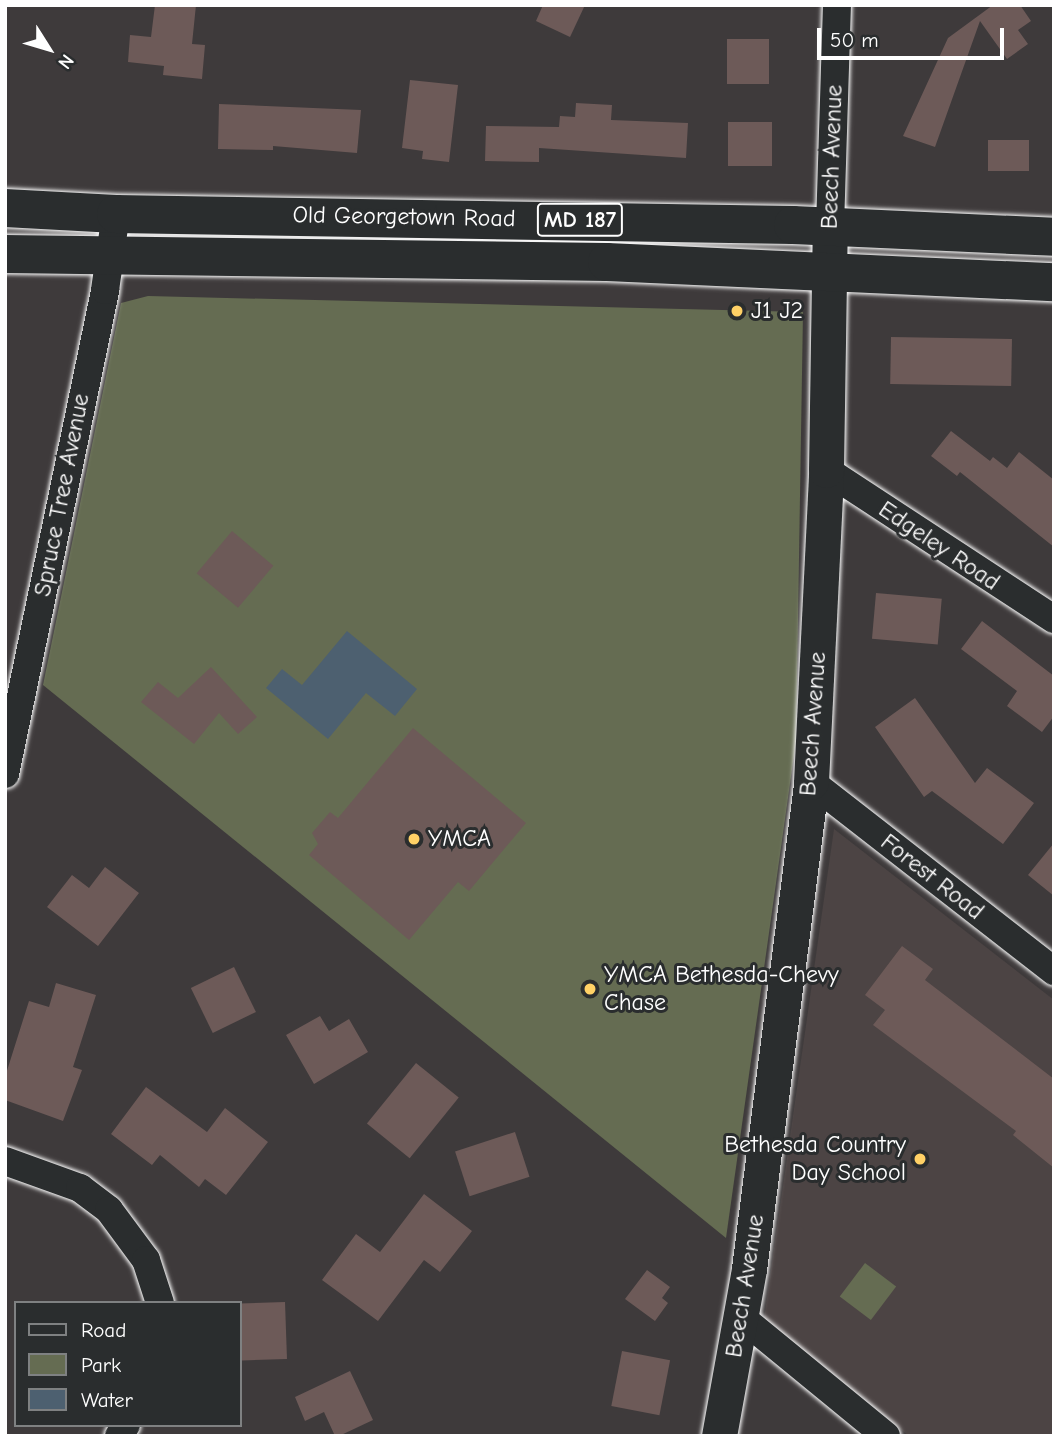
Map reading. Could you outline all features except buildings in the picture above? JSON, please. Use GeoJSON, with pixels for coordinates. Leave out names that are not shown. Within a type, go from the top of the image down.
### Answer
{"type":"FeatureCollection","features":[{"type":"Feature","properties":{"kind":"main road","name":"Old Georgetown Road"},"geometry":{"type":"LineString","coordinates":[[5,208],[116,214],[830,227],[1054,237]]}},
{"type":"Feature","properties":{"kind":"main road","name":"Old Georgetown Road"},"geometry":{"type":"LineString","coordinates":[[5,254],[110,258],[607,262],[1054,282]]}},
{"type":"Feature","properties":{"kind":"street","name":"Beech Avenue"},"geometry":{"type":"LineString","coordinates":[[719,1436],[742,1318],[811,782],[826,470],[837,5]]}},
{"type":"Feature","properties":{"kind":"street","name":"Spruce Tree Avenue"},"geometry":{"type":"LineString","coordinates":[[5,774],[110,258],[116,214]]}},
{"type":"Feature","properties":{"kind":"street","name":"Edgeley Road"},"geometry":{"type":"LineString","coordinates":[[826,470],[1054,619]]}},
{"type":"Feature","properties":{"kind":"street","name":"Forest Road"},"geometry":{"type":"LineString","coordinates":[[811,782],[1054,971]]}},
{"type":"Feature","properties":{"kind":"street"},"geometry":{"type":"LineString","coordinates":[[5,1161],[80,1188],[109,1210],[146,1260],[159,1301]]}},
{"type":"Feature","properties":{"kind":"street"},"geometry":{"type":"LineString","coordinates":[[742,1318],[887,1436]]}},
{"type":"Feature","properties":{"kind":"shaded area","name":"Bethesda Country Day School"},"geometry":{"type":"Polygon","coordinates":[[[834,829],[1054,1000],[1054,1436],[909,1436],[764,1319],[834,829]]]}},
{"type":"Feature","properties":{"kind":"green space","name":"YMCA Bethesda-Chevy Chase"},"geometry":{"type":"Polygon","coordinates":[[[148,296],[803,312],[796,741],[726,1238],[43,685],[121,303],[148,296]]]}},
{"type":"Feature","properties":{"kind":"green space"},"geometry":{"type":"Polygon","coordinates":[[[865,1263],[896,1286],[871,1320],[840,1297],[865,1263]]]}},
{"type":"Feature","properties":{"kind":"water"},"geometry":{"type":"Polygon","coordinates":[[[347,631],[417,689],[395,716],[366,693],[328,739],[266,688],[282,669],[302,685],[347,631]]]}},
{"type":"Feature","properties":{"kind":"place","name":"J1 J2"},"geometry":{"type":"Point","coordinates":[737,311]}},
{"type":"Feature","properties":{"kind":"place","name":"YMCA"},"geometry":{"type":"Point","coordinates":[414,839]}},
{"type":"Feature","properties":{"kind":"place","name":"YMCA Bethesda-Chevy Chase"},"geometry":{"type":"Point","coordinates":[590,989]}},
{"type":"Feature","properties":{"kind":"place","name":"Bethesda Country Day School"},"geometry":{"type":"Point","coordinates":[920,1159]}}]}
